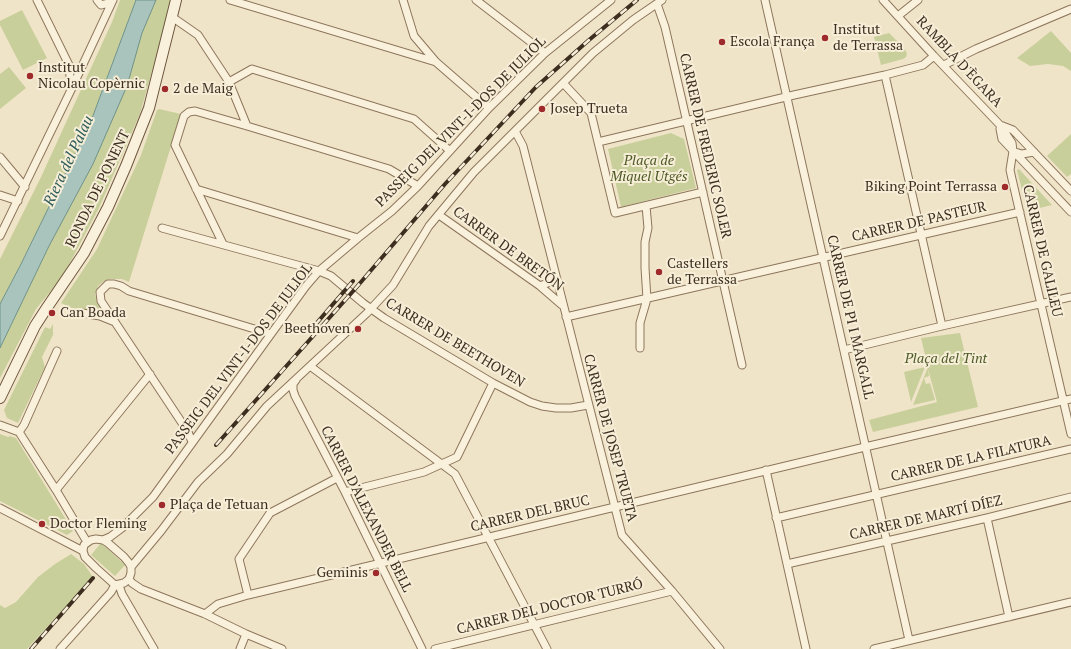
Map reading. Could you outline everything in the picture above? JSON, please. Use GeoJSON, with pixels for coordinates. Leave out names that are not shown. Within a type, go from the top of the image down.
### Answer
{"type":"FeatureCollection","features":[{"type":"Feature","properties":{"kind":"main road","name":"RONDA DE PONENT"},"geometry":{"type":"LineString","coordinates":[[0,398],[35,326],[84,252],[124,172],[149,108],[176,0]]}},
{"type":"Feature","properties":{"kind":"street"},"geometry":{"type":"LineString","coordinates":[[36,0],[69,65],[71,90]]}},
{"type":"Feature","properties":{"kind":"street"},"geometry":{"type":"LineString","coordinates":[[97,0],[102,5],[113,1]]}},
{"type":"Feature","properties":{"kind":"street"},"geometry":{"type":"LineString","coordinates":[[230,0],[436,62]]}},
{"type":"Feature","properties":{"kind":"street"},"geometry":{"type":"LineString","coordinates":[[403,0],[414,36],[436,62],[489,108]]}},
{"type":"Feature","properties":{"kind":"street"},"geometry":{"type":"LineString","coordinates":[[476,0],[545,53]]}},
{"type":"Feature","properties":{"kind":"street","name":"CARRER DE PI I MARGALL"},"geometry":{"type":"LineString","coordinates":[[765,0],[909,640]]}},
{"type":"Feature","properties":{"kind":"street","name":"RAMBLA D'ÈGARA"},"geometry":{"type":"LineString","coordinates":[[883,0],[1000,125],[1013,130],[1071,191]]}},
{"type":"Feature","properties":{"kind":"street"},"geometry":{"type":"LineString","coordinates":[[898,16],[918,0]]}},
{"type":"Feature","properties":{"kind":"street"},"geometry":{"type":"LineString","coordinates":[[0,236],[25,187],[113,1]]}},
{"type":"Feature","properties":{"kind":"street","name":"PASSEIG DEL VINT-I-DOS DE JULIOL"},"geometry":{"type":"LineString","coordinates":[[103,540],[110,537],[122,528],[153,497],[306,286],[319,271],[392,211],[418,186],[489,108],[545,53],[608,1]]}},
{"type":"Feature","properties":{"kind":"street"},"geometry":{"type":"LineString","coordinates":[[131,567],[161,531],[198,482],[227,454],[268,406],[372,308],[393,285],[418,243],[474,172],[593,53],[633,20],[659,2]]}},
{"type":"Feature","properties":{"kind":"street","name":"CARRER DE FREDERIC SOLER"},"geometry":{"type":"LineString","coordinates":[[659,2],[742,365]]}},
{"type":"Feature","properties":{"kind":"street"},"geometry":{"type":"LineString","coordinates":[[944,65],[976,49],[1071,9]]}},
{"type":"Feature","properties":{"kind":"street"},"geometry":{"type":"LineString","coordinates":[[172,17],[198,35],[229,82],[247,126]]}},
{"type":"Feature","properties":{"kind":"street"},"geometry":{"type":"LineString","coordinates":[[598,142],[885,75],[923,65],[934,56]]}},
{"type":"Feature","properties":{"kind":"street"},"geometry":{"type":"LineString","coordinates":[[69,65],[77,70],[81,69]]}},
{"type":"Feature","properties":{"kind":"street"},"geometry":{"type":"LineString","coordinates":[[229,82],[252,69],[414,118],[450,151]]}},
{"type":"Feature","properties":{"kind":"street"},"geometry":{"type":"LineString","coordinates":[[885,75],[942,326]]}},
{"type":"Feature","properties":{"kind":"street"},"geometry":{"type":"LineString","coordinates":[[564,83],[591,113],[615,214],[703,192]]}},
{"type":"Feature","properties":{"kind":"street"},"geometry":{"type":"LineString","coordinates":[[223,244],[175,145],[184,116],[189,112],[247,126],[389,169],[418,186]]}},
{"type":"Feature","properties":{"kind":"street"},"geometry":{"type":"LineString","coordinates":[[1000,125],[1010,139],[1013,151],[1071,212]]}},
{"type":"Feature","properties":{"kind":"street","name":"CARRER DE JOSEP TRUETA"},"geometry":{"type":"LineString","coordinates":[[515,131],[523,146],[562,305],[622,535],[672,591],[720,649]]}},
{"type":"Feature","properties":{"kind":"street"},"geometry":{"type":"LineString","coordinates":[[1013,151],[1022,154],[1034,152]]}},
{"type":"Feature","properties":{"kind":"street","name":"CARRER DE GALILEU"},"geometry":{"type":"LineString","coordinates":[[1013,151],[1010,170],[1071,434]]}},
{"type":"Feature","properties":{"kind":"street"},"geometry":{"type":"LineString","coordinates":[[0,157],[25,187]]}},
{"type":"Feature","properties":{"kind":"street"},"geometry":{"type":"LineString","coordinates":[[196,188],[358,238]]}},
{"type":"Feature","properties":{"kind":"street"},"geometry":{"type":"LineString","coordinates":[[0,195],[18,201]]}},
{"type":"Feature","properties":{"kind":"street"},"geometry":{"type":"LineString","coordinates":[[640,348],[640,323],[646,299],[644,268],[645,242],[648,228],[646,206]]}},
{"type":"Feature","properties":{"kind":"street","name":"CARRER DE PASTEUR"},"geometry":{"type":"LineString","coordinates":[[566,317],[1020,212]]}},
{"type":"Feature","properties":{"kind":"street","name":"CARRER DE BRETÓN"},"geometry":{"type":"LineString","coordinates":[[439,215],[540,286],[562,305]]}},
{"type":"Feature","properties":{"kind":"street","name":"CARRER DE BEETHOVEN"},"geometry":{"type":"LineString","coordinates":[[162,228],[319,271],[330,276],[384,318],[493,383],[530,402],[542,406],[571,408],[588,405]]}},
{"type":"Feature","properties":{"kind":"street"},"geometry":{"type":"LineString","coordinates":[[540,286],[550,282],[554,272]]}},
{"type":"Feature","properties":{"kind":"street"},"geometry":{"type":"LineString","coordinates":[[192,442],[188,432],[100,301],[100,292],[108,284],[121,286],[129,291],[271,334]]}},
{"type":"Feature","properties":{"kind":"street"},"geometry":{"type":"LineString","coordinates":[[844,350],[1071,297]]}},
{"type":"Feature","properties":{"kind":"street"},"geometry":{"type":"LineString","coordinates":[[82,313],[100,316],[115,322]]}},
{"type":"Feature","properties":{"kind":"street"},"geometry":{"type":"LineString","coordinates":[[19,432],[24,425],[58,351]]}},
{"type":"Feature","properties":{"kind":"street"},"geometry":{"type":"LineString","coordinates":[[310,366],[455,474],[547,649]]}},
{"type":"Feature","properties":{"kind":"street"},"geometry":{"type":"LineString","coordinates":[[56,490],[150,374]]}},
{"type":"Feature","properties":{"kind":"street","name":"CARRER D'ALEXANDER BELL"},"geometry":{"type":"LineString","coordinates":[[296,379],[293,384],[295,396],[345,492],[422,649]]}},
{"type":"Feature","properties":{"kind":"street"},"geometry":{"type":"LineString","coordinates":[[345,492],[424,472],[457,457],[493,383]]}},
{"type":"Feature","properties":{"kind":"street","name":"CARRER DEL BRUC"},"geometry":{"type":"LineString","coordinates":[[205,614],[218,604],[248,595],[865,446],[1071,398]]}},
{"type":"Feature","properties":{"kind":"street"},"geometry":{"type":"LineString","coordinates":[[0,425],[19,432],[87,542]]}},
{"type":"Feature","properties":{"kind":"street","name":"CARRER DE LA FILATURA"},"geometry":{"type":"LineString","coordinates":[[776,518],[1071,449]]}},
{"type":"Feature","properties":{"kind":"street"},"geometry":{"type":"LineString","coordinates":[[766,470],[806,649]]}},
{"type":"Feature","properties":{"kind":"street"},"geometry":{"type":"LineString","coordinates":[[248,595],[239,559],[270,513],[337,478]]}},
{"type":"Feature","properties":{"kind":"street","name":"CARRER DE MARTÍ DÍEZ"},"geometry":{"type":"LineString","coordinates":[[787,564],[1071,497]]}},
{"type":"Feature","properties":{"kind":"street"},"geometry":{"type":"LineString","coordinates":[[0,508],[83,551]]}},
{"type":"Feature","properties":{"kind":"street"},"geometry":{"type":"LineString","coordinates":[[987,518],[1009,617]]}},
{"type":"Feature","properties":{"kind":"street"},"geometry":{"type":"LineString","coordinates":[[60,649],[117,585],[128,579],[131,573],[131,567],[124,557],[108,543],[103,540],[96,539],[87,542],[84,545],[83,551],[85,557],[117,585],[154,649]]}},
{"type":"Feature","properties":{"kind":"street"},"geometry":{"type":"LineString","coordinates":[[128,579],[141,589],[205,614],[279,648]]}},
{"type":"Feature","properties":{"kind":"street","name":"CARRER DEL DOCTOR TURRÓ"},"geometry":{"type":"LineString","coordinates":[[435,649],[672,591]]}},
{"type":"Feature","properties":{"kind":"street"},"geometry":{"type":"LineString","coordinates":[[874,649],[1071,602]]}},
{"type":"Feature","properties":{"kind":"street"},"geometry":{"type":"LineString","coordinates":[[240,649],[246,634]]}},
{"type":"Feature","properties":{"kind":"green space"},"geometry":{"type":"Polygon","coordinates":[[[120,0],[136,0],[91,121],[0,304],[0,259],[41,177],[112,22],[120,0]]]}},
{"type":"Feature","properties":{"kind":"green space"},"geometry":{"type":"Polygon","coordinates":[[[156,0],[172,0],[140,114],[99,208],[63,276],[36,309],[0,378],[0,348],[49,246],[156,0]]]}},
{"type":"Feature","properties":{"kind":"green space"},"geometry":{"type":"Polygon","coordinates":[[[22,10],[47,58],[23,70],[0,25],[0,21],[22,10]]]}},
{"type":"Feature","properties":{"kind":"green space"},"geometry":{"type":"Polygon","coordinates":[[[1051,31],[1071,53],[1071,71],[1063,66],[1048,64],[1030,66],[1017,58],[1051,31]]]}},
{"type":"Feature","properties":{"kind":"green space"},"geometry":{"type":"Polygon","coordinates":[[[889,33],[905,49],[907,54],[903,59],[881,65],[874,37],[889,33]]]}},
{"type":"Feature","properties":{"kind":"green space"},"geometry":{"type":"Polygon","coordinates":[[[9,67],[26,88],[0,109],[0,74],[9,67]]]}},
{"type":"Feature","properties":{"kind":"green space"},"geometry":{"type":"Polygon","coordinates":[[[159,109],[181,114],[129,282],[122,279],[110,279],[104,281],[98,286],[95,294],[97,302],[104,313],[72,308],[61,303],[97,249],[141,155],[157,110],[159,109]]]}},
{"type":"Feature","properties":{"kind":"green space","name":"Plaça de Miquel Utgés"},"geometry":{"type":"Polygon","coordinates":[[[671,133],[684,139],[696,188],[621,207],[608,149],[671,133]]]}},
{"type":"Feature","properties":{"kind":"green space"},"geometry":{"type":"Polygon","coordinates":[[[1071,134],[1071,174],[1067,177],[1047,156],[1071,134]]]}},
{"type":"Feature","properties":{"kind":"green space"},"geometry":{"type":"Polygon","coordinates":[[[1019,169],[1052,205],[1027,211],[1017,170],[1019,169]]]}},
{"type":"Feature","properties":{"kind":"green space"},"geometry":{"type":"Polygon","coordinates":[[[53,324],[53,335],[42,357],[45,367],[18,423],[7,418],[4,410],[45,327],[50,329],[53,324]]]}},
{"type":"Feature","properties":{"kind":"green space","name":"Plaça del Tint"},"geometry":{"type":"Polygon","coordinates":[[[960,333],[978,407],[873,432],[869,420],[937,402],[928,369],[929,376],[924,378],[926,384],[930,383],[935,400],[913,405],[928,367],[921,338],[960,333]]]}},
{"type":"Feature","properties":{"kind":"green space"},"geometry":{"type":"Polygon","coordinates":[[[925,367],[911,402],[904,372],[925,367]]]}},
{"type":"Feature","properties":{"kind":"green space"},"geometry":{"type":"Polygon","coordinates":[[[0,434],[16,438],[73,531],[67,535],[0,501],[0,434]]]}},
{"type":"Feature","properties":{"kind":"green space"},"geometry":{"type":"Polygon","coordinates":[[[101,543],[125,565],[115,576],[91,555],[101,543]]]}},
{"type":"Feature","properties":{"kind":"green space"},"geometry":{"type":"Polygon","coordinates":[[[71,554],[84,564],[93,577],[27,649],[0,649],[0,605],[5,608],[16,602],[38,577],[71,554]]]}},
{"type":"Feature","properties":{"kind":"water","name":"Riera del Palau"},"geometry":{"type":"Polygon","coordinates":[[[136,0],[156,0],[142,33],[127,86],[93,164],[49,246],[0,348],[0,304],[91,121],[136,0]]]}},
{"type":"Feature","properties":{"kind":"railway"},"geometry":{"type":"LineString","coordinates":[[216,445],[355,289],[445,184],[536,87],[637,0]]}},
{"type":"Feature","properties":{"kind":"railway"},"geometry":{"type":"LineString","coordinates":[[315,325],[353,281]]}},
{"type":"Feature","properties":{"kind":"railway"},"geometry":{"type":"LineString","coordinates":[[31,649],[93,578]]}},
{"type":"Feature","properties":{"kind":"place","name":"Institut de Terrassa"},"geometry":{"type":"Point","coordinates":[825,38]}},
{"type":"Feature","properties":{"kind":"place","name":"Escola França"},"geometry":{"type":"Point","coordinates":[722,42]}},
{"type":"Feature","properties":{"kind":"place","name":"Institut Nicolau Copèrnic"},"geometry":{"type":"Point","coordinates":[30,76]}},
{"type":"Feature","properties":{"kind":"place","name":"2 de Maig"},"geometry":{"type":"Point","coordinates":[165,89]}},
{"type":"Feature","properties":{"kind":"place","name":"Josep Trueta"},"geometry":{"type":"Point","coordinates":[542,109]}},
{"type":"Feature","properties":{"kind":"place","name":"Biking Point Terrassa"},"geometry":{"type":"Point","coordinates":[1005,187]}},
{"type":"Feature","properties":{"kind":"place","name":"Castellers de Terrassa"},"geometry":{"type":"Point","coordinates":[659,272]}},
{"type":"Feature","properties":{"kind":"place","name":"Can Boada"},"geometry":{"type":"Point","coordinates":[52,313]}},
{"type":"Feature","properties":{"kind":"place","name":"Beethoven"},"geometry":{"type":"Point","coordinates":[358,329]}},
{"type":"Feature","properties":{"kind":"place","name":"Plaça de Tetuan"},"geometry":{"type":"Point","coordinates":[162,505]}},
{"type":"Feature","properties":{"kind":"place","name":"Doctor Fleming"},"geometry":{"type":"Point","coordinates":[42,524]}},
{"type":"Feature","properties":{"kind":"place","name":"Geminis"},"geometry":{"type":"Point","coordinates":[376,573]}}]}
